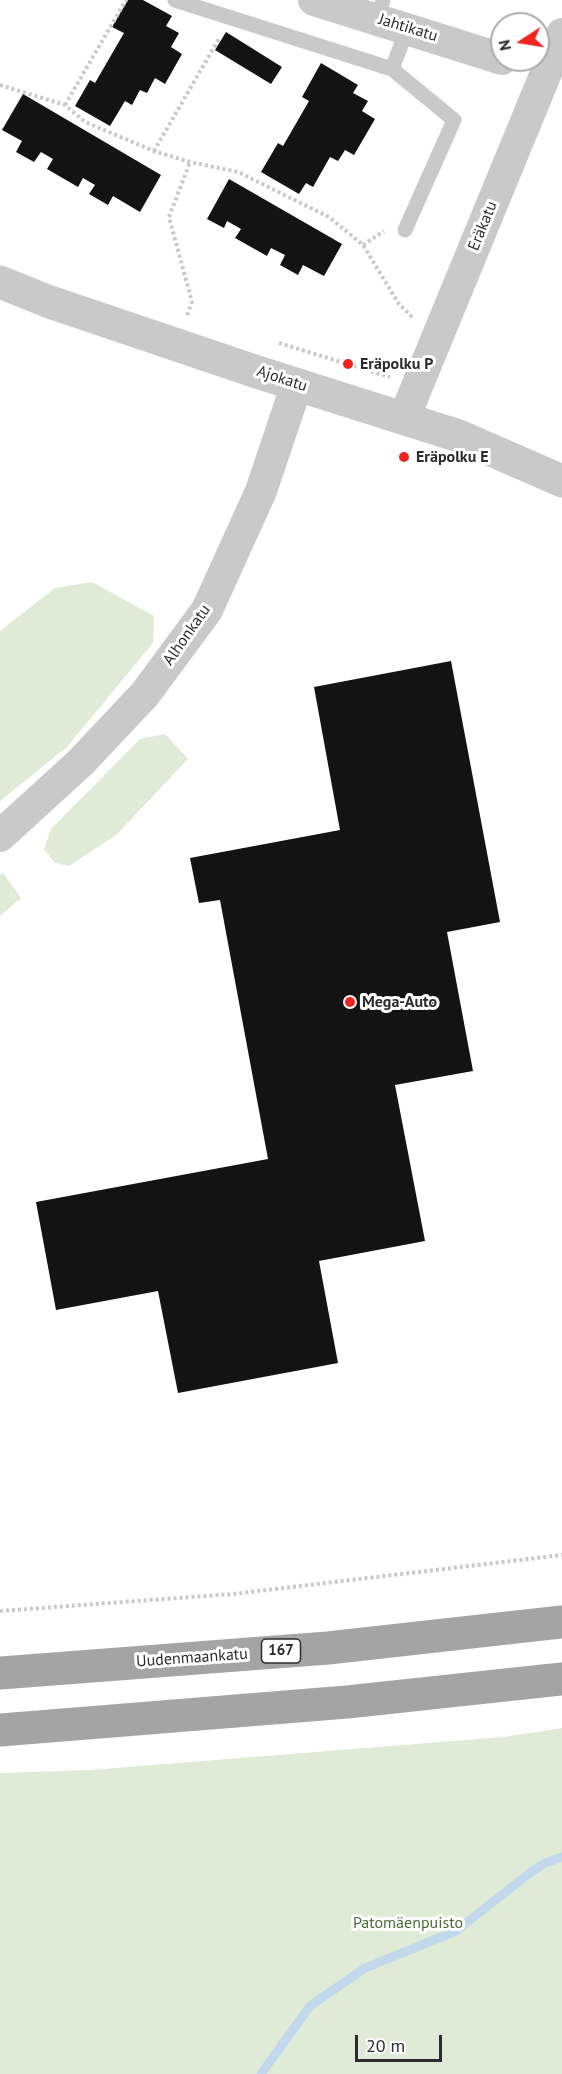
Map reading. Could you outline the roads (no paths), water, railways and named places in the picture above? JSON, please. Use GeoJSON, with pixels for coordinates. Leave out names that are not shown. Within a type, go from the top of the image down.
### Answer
{"type":"FeatureCollection","features":[{"type":"Feature","properties":{"kind":"main road","name":"Uudenmaankatu"},"geometry":{"type":"LineString","coordinates":[[0,1673],[328,1648],[562,1622]]}},
{"type":"Feature","properties":{"kind":"main road"},"geometry":{"type":"LineString","coordinates":[[0,1730],[346,1702],[562,1679]]}},
{"type":"Feature","properties":{"kind":"street","name":"Jahtikatu"},"geometry":{"type":"LineString","coordinates":[[314,0],[381,9],[408,27],[490,55]]}},
{"type":"Feature","properties":{"kind":"street","name":"Eräkatu"},"geometry":{"type":"LineString","coordinates":[[404,418],[562,34]]}},
{"type":"Feature","properties":{"kind":"street","name":"Jahtikatu"},"geometry":{"type":"LineString","coordinates":[[540,72],[546,74]]}},
{"type":"Feature","properties":{"kind":"street","name":"Ajokatu"},"geometry":{"type":"LineString","coordinates":[[0,282],[47,301],[459,436],[562,481]]}},
{"type":"Feature","properties":{"kind":"street","name":"Alhonkatu"},"geometry":{"type":"LineString","coordinates":[[0,836],[81,762],[145,694],[207,610],[261,491],[297,384]]}},
{"type":"Feature","properties":{"kind":"lane"},"geometry":{"type":"LineString","coordinates":[[175,0],[392,69],[454,120],[405,230]]}},
{"type":"Feature","properties":{"kind":"lane"},"geometry":{"type":"LineString","coordinates":[[392,69],[408,27]]}},
{"type":"Feature","properties":{"kind":"waterway"},"geometry":{"type":"LineString","coordinates":[[261,2074],[310,2006],[365,1968],[456,1931],[531,1872],[545,1863],[562,1857]]}},
{"type":"Feature","properties":{"kind":"place","name":"Eräpolku P"},"geometry":{"type":"Point","coordinates":[348,364]}},
{"type":"Feature","properties":{"kind":"place","name":"Eräpolku E"},"geometry":{"type":"Point","coordinates":[404,457]}},
{"type":"Feature","properties":{"kind":"place","name":"Mega-Auto"},"geometry":{"type":"Point","coordinates":[350,1002]}},
{"type":"Feature","properties":{"kind":"park label","name":"Patomäenpuisto"},"geometry":{"type":"Point","coordinates":[408,1923]}}]}
